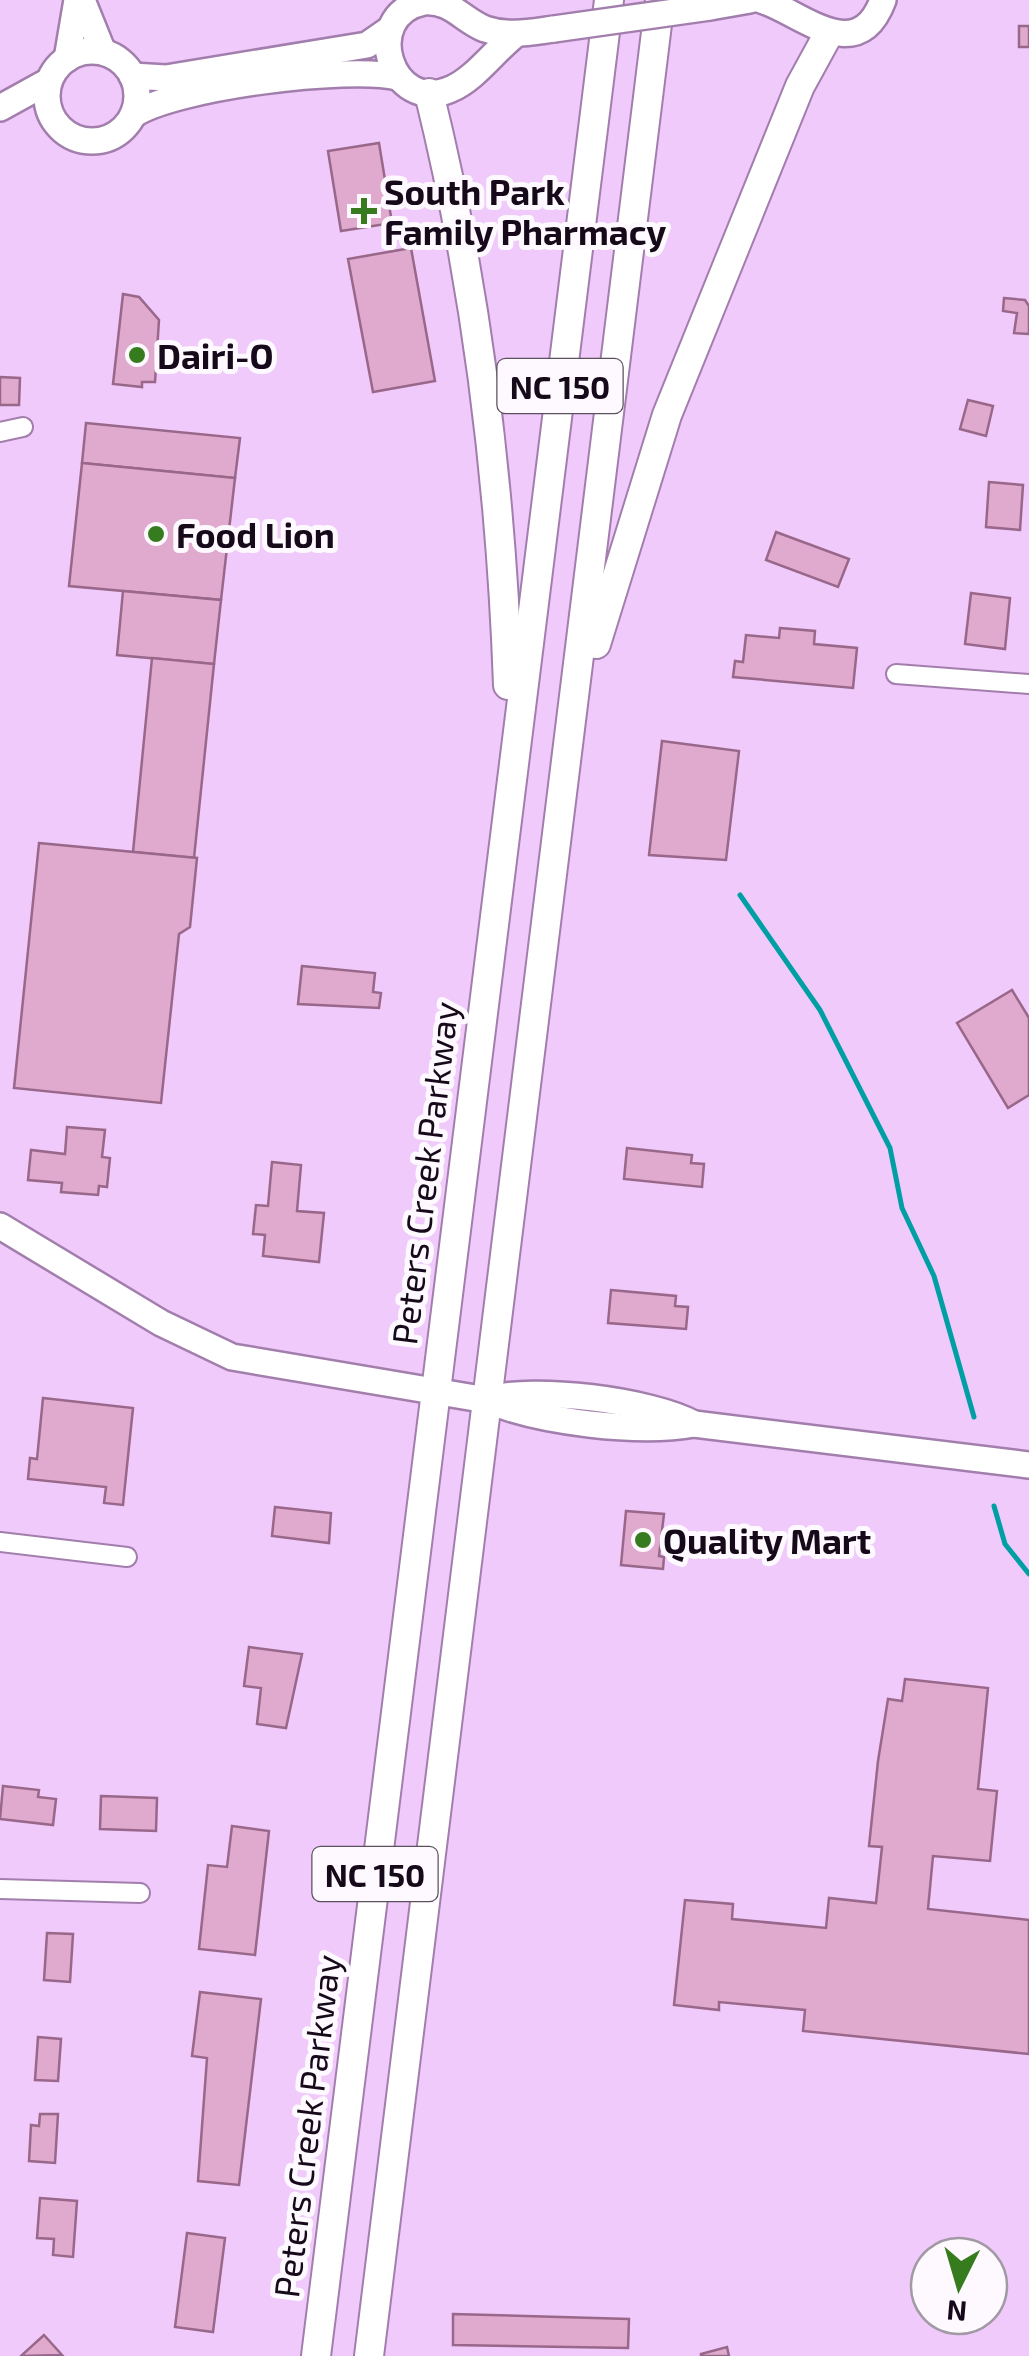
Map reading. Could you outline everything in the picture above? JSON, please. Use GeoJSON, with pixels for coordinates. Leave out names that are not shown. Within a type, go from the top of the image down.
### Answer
{"type":"FeatureCollection","features":[{"type":"Feature","properties":{"kind":"main road"},"geometry":{"type":"LineString","coordinates":[[79,0],[103,52]]}},
{"type":"Feature","properties":{"kind":"main road"},"geometry":{"type":"LineString","coordinates":[[0,110],[49,82],[66,60],[79,0]]}},
{"type":"Feature","properties":{"kind":"main road","name":"Peters Creek Parkway"},"geometry":{"type":"LineString","coordinates":[[319,2351],[434,1392],[609,0]]}},
{"type":"Feature","properties":{"kind":"main road","name":"NC 150"},"geometry":{"type":"LineString","coordinates":[[368,2356],[660,0]]}},
{"type":"Feature","properties":{"kind":"main road"},"geometry":{"type":"LineString","coordinates":[[132,76],[166,78],[367,46],[411,7],[441,1],[475,24],[516,34],[750,0]]}},
{"type":"Feature","properties":{"kind":"main road"},"geometry":{"type":"LineString","coordinates":[[761,0],[829,33],[860,28],[875,15],[883,0]]}},
{"type":"Feature","properties":{"kind":"main road"},"geometry":{"type":"LineString","coordinates":[[390,29],[388,59],[398,77]]}},
{"type":"Feature","properties":{"kind":"main road"},"geometry":{"type":"LineString","coordinates":[[572,732],[667,415],[800,86],[829,33]]}},
{"type":"Feature","properties":{"kind":"main road"},"geometry":{"type":"LineString","coordinates":[[0,110],[54,122],[78,140],[97,142],[119,133],[148,105],[175,97],[351,71],[398,77],[429,93],[454,88],[516,34]]}},
{"type":"Feature","properties":{"kind":"main road"},"geometry":{"type":"LineString","coordinates":[[66,60],[81,53],[103,52],[122,63],[132,76],[137,93],[134,116]]}},
{"type":"Feature","properties":{"kind":"main road"},"geometry":{"type":"LineString","coordinates":[[49,82],[47,104],[54,122]]}},
{"type":"Feature","properties":{"kind":"main road"},"geometry":{"type":"LineString","coordinates":[[429,93],[443,150],[494,445],[511,771]]}},
{"type":"Feature","properties":{"kind":"main road"},"geometry":{"type":"LineString","coordinates":[[0,1226],[161,1323],[232,1356],[487,1400],[509,1393],[583,1400],[670,1411],[694,1424],[1029,1465]]}},
{"type":"Feature","properties":{"kind":"street"},"geometry":{"type":"LineString","coordinates":[[0,432],[23,428]]}},
{"type":"Feature","properties":{"kind":"street"},"geometry":{"type":"LineString","coordinates":[[896,674],[1029,684]]}},
{"type":"Feature","properties":{"kind":"street"},"geometry":{"type":"LineString","coordinates":[[0,1542],[127,1557]]}},
{"type":"Feature","properties":{"kind":"street"},"geometry":{"type":"LineString","coordinates":[[0,1889],[140,1893]]}},
{"type":"Feature","properties":{"kind":"building"},"geometry":{"type":"Polygon","coordinates":[[[1019,26],[1029,26],[1029,47],[1019,47],[1019,26]]]}},
{"type":"Feature","properties":{"kind":"building"},"geometry":{"type":"Polygon","coordinates":[[[379,143],[392,223],[341,231],[328,151],[379,143]]]}},
{"type":"Feature","properties":{"kind":"building"},"geometry":{"type":"Polygon","coordinates":[[[411,248],[435,381],[373,392],[348,259],[411,248]]]}},
{"type":"Feature","properties":{"kind":"building","name":"Dairi-O"},"geometry":{"type":"Polygon","coordinates":[[[123,294],[139,297],[159,320],[155,382],[142,382],[142,387],[113,384],[123,294]]]}},
{"type":"Feature","properties":{"kind":"building"},"geometry":{"type":"Polygon","coordinates":[[[1004,298],[1025,300],[1029,306],[1029,334],[1014,333],[1017,313],[1003,311],[1004,298]]]}},
{"type":"Feature","properties":{"kind":"building"},"geometry":{"type":"Polygon","coordinates":[[[0,377],[20,378],[19,405],[0,405],[0,377]]]}},
{"type":"Feature","properties":{"kind":"building"},"geometry":{"type":"Polygon","coordinates":[[[968,400],[993,406],[986,436],[960,429],[968,400]]]}},
{"type":"Feature","properties":{"kind":"building"},"geometry":{"type":"Polygon","coordinates":[[[86,423],[240,438],[235,478],[82,463],[86,423]]]}},
{"type":"Feature","properties":{"kind":"building"},"geometry":{"type":"Polygon","coordinates":[[[82,463],[235,478],[221,600],[69,586],[82,463]]]}},
{"type":"Feature","properties":{"kind":"building"},"geometry":{"type":"Polygon","coordinates":[[[989,482],[1023,485],[1020,530],[986,527],[989,482]]]}},
{"type":"Feature","properties":{"kind":"building"},"geometry":{"type":"Polygon","coordinates":[[[776,532],[849,559],[838,587],[766,560],[776,532]]]}},
{"type":"Feature","properties":{"kind":"building"},"geometry":{"type":"Polygon","coordinates":[[[123,591],[221,600],[214,664],[117,655],[123,591]]]}},
{"type":"Feature","properties":{"kind":"building"},"geometry":{"type":"Polygon","coordinates":[[[971,593],[1010,598],[1005,649],[965,644],[971,593]]]}},
{"type":"Feature","properties":{"kind":"building"},"geometry":{"type":"Polygon","coordinates":[[[780,628],[815,631],[814,644],[857,648],[853,688],[733,677],[735,661],[743,662],[746,635],[779,638],[780,628]]]}},
{"type":"Feature","properties":{"kind":"building"},"geometry":{"type":"Polygon","coordinates":[[[152,658],[214,664],[194,858],[133,852],[152,658]]]}},
{"type":"Feature","properties":{"kind":"building"},"geometry":{"type":"Polygon","coordinates":[[[662,741],[739,751],[726,860],[649,855],[662,741]]]}},
{"type":"Feature","properties":{"kind":"building"},"geometry":{"type":"Polygon","coordinates":[[[39,843],[197,858],[190,927],[179,934],[161,1103],[14,1088],[39,843]]]}},
{"type":"Feature","properties":{"kind":"building"},"geometry":{"type":"Polygon","coordinates":[[[302,966],[375,973],[373,992],[381,993],[379,1008],[298,1004],[302,966]]]}},
{"type":"Feature","properties":{"kind":"building"},"geometry":{"type":"Polygon","coordinates":[[[1012,990],[1029,1018],[1029,1095],[1008,1108],[957,1023],[1012,990]]]}},
{"type":"Feature","properties":{"kind":"building"},"geometry":{"type":"Polygon","coordinates":[[[67,1127],[105,1130],[102,1157],[110,1158],[107,1187],[99,1186],[98,1195],[61,1192],[62,1183],[28,1180],[31,1150],[65,1154],[67,1127]]]}},
{"type":"Feature","properties":{"kind":"building"},"geometry":{"type":"Polygon","coordinates":[[[627,1148],[692,1155],[691,1163],[704,1164],[702,1187],[624,1179],[627,1148]]]}},
{"type":"Feature","properties":{"kind":"building"},"geometry":{"type":"Polygon","coordinates":[[[272,1162],[301,1165],[297,1211],[324,1213],[319,1262],[263,1256],[265,1235],[253,1234],[256,1205],[268,1206],[272,1162]]]}},
{"type":"Feature","properties":{"kind":"building"},"geometry":{"type":"Polygon","coordinates":[[[611,1290],[676,1296],[675,1306],[688,1307],[686,1329],[608,1323],[611,1290]]]}},
{"type":"Feature","properties":{"kind":"building"},"geometry":{"type":"Polygon","coordinates":[[[43,1398],[133,1408],[123,1505],[104,1503],[106,1487],[28,1479],[30,1458],[37,1459],[43,1398]]]}},
{"type":"Feature","properties":{"kind":"building"},"geometry":{"type":"Polygon","coordinates":[[[275,1507],[331,1513],[329,1543],[272,1536],[275,1507]]]}},
{"type":"Feature","properties":{"kind":"building"},"geometry":{"type":"Polygon","coordinates":[[[626,1511],[664,1514],[659,1556],[664,1557],[663,1569],[621,1565],[626,1511]]]}},
{"type":"Feature","properties":{"kind":"building"},"geometry":{"type":"Polygon","coordinates":[[[249,1647],[302,1654],[286,1728],[257,1724],[261,1688],[244,1686],[249,1647]]]}},
{"type":"Feature","properties":{"kind":"building"},"geometry":{"type":"Polygon","coordinates":[[[905,1679],[988,1688],[978,1789],[997,1791],[990,1861],[933,1856],[928,1909],[1029,1920],[1029,2054],[803,2031],[805,2010],[719,2002],[719,2010],[674,2005],[685,1900],[733,1904],[732,1919],[826,1928],[829,1898],[876,1903],[882,1847],[869,1846],[878,1761],[888,1699],[902,1701],[905,1679]]]}},
{"type":"Feature","properties":{"kind":"building"},"geometry":{"type":"Polygon","coordinates":[[[3,1786],[39,1790],[38,1797],[56,1799],[53,1825],[0,1819],[3,1786]]]}},
{"type":"Feature","properties":{"kind":"building"},"geometry":{"type":"Polygon","coordinates":[[[101,1796],[157,1798],[156,1831],[100,1829],[101,1796]]]}},
{"type":"Feature","properties":{"kind":"building"},"geometry":{"type":"Polygon","coordinates":[[[232,1826],[269,1831],[255,1955],[199,1949],[208,1865],[227,1867],[232,1826]]]}},
{"type":"Feature","properties":{"kind":"building"},"geometry":{"type":"Polygon","coordinates":[[[47,1933],[73,1934],[70,1982],[44,1980],[47,1933]]]}},
{"type":"Feature","properties":{"kind":"building"},"geometry":{"type":"Polygon","coordinates":[[[200,1992],[261,1999],[239,2185],[198,2181],[207,2058],[192,2056],[200,1992]]]}},
{"type":"Feature","properties":{"kind":"building"},"geometry":{"type":"Polygon","coordinates":[[[38,2037],[61,2039],[58,2081],[35,2080],[38,2037]]]}},
{"type":"Feature","properties":{"kind":"building"},"geometry":{"type":"Polygon","coordinates":[[[40,2114],[58,2114],[55,2163],[29,2161],[31,2125],[39,2126],[40,2114]]]}},
{"type":"Feature","properties":{"kind":"building"},"geometry":{"type":"Polygon","coordinates":[[[40,2198],[77,2201],[73,2257],[53,2255],[54,2239],[37,2238],[40,2198]]]}},
{"type":"Feature","properties":{"kind":"building"},"geometry":{"type":"Polygon","coordinates":[[[187,2233],[225,2238],[213,2332],[175,2327],[187,2233]]]}},
{"type":"Feature","properties":{"kind":"building"},"geometry":{"type":"Polygon","coordinates":[[[453,2314],[629,2319],[628,2348],[453,2345],[453,2314]]]}},
{"type":"Feature","properties":{"kind":"building"},"geometry":{"type":"Polygon","coordinates":[[[44,2335],[62,2355],[21,2356],[44,2335]]]}},
{"type":"Feature","properties":{"kind":"building"},"geometry":{"type":"Polygon","coordinates":[[[727,2347],[729,2356],[701,2356],[701,2354],[727,2347]]]}},
{"type":"Feature","properties":{"kind":"waterway"},"geometry":{"type":"LineString","coordinates":[[740,895],[820,1010],[890,1148],[902,1208],[934,1276],[974,1417]]}},
{"type":"Feature","properties":{"kind":"waterway"},"geometry":{"type":"LineString","coordinates":[[994,1506],[1005,1544],[1029,1574]]}},
{"type":"Feature","properties":{"kind":"place","name":"South Park Family Pharmacy"},"geometry":{"type":"Point","coordinates":[364,211]}},
{"type":"Feature","properties":{"kind":"place","name":"Dairi-O"},"geometry":{"type":"Point","coordinates":[137,355]}},
{"type":"Feature","properties":{"kind":"place","name":"Food Lion"},"geometry":{"type":"Point","coordinates":[156,534]}},
{"type":"Feature","properties":{"kind":"place","name":"Quality Mart"},"geometry":{"type":"Point","coordinates":[643,1540]}}]}
